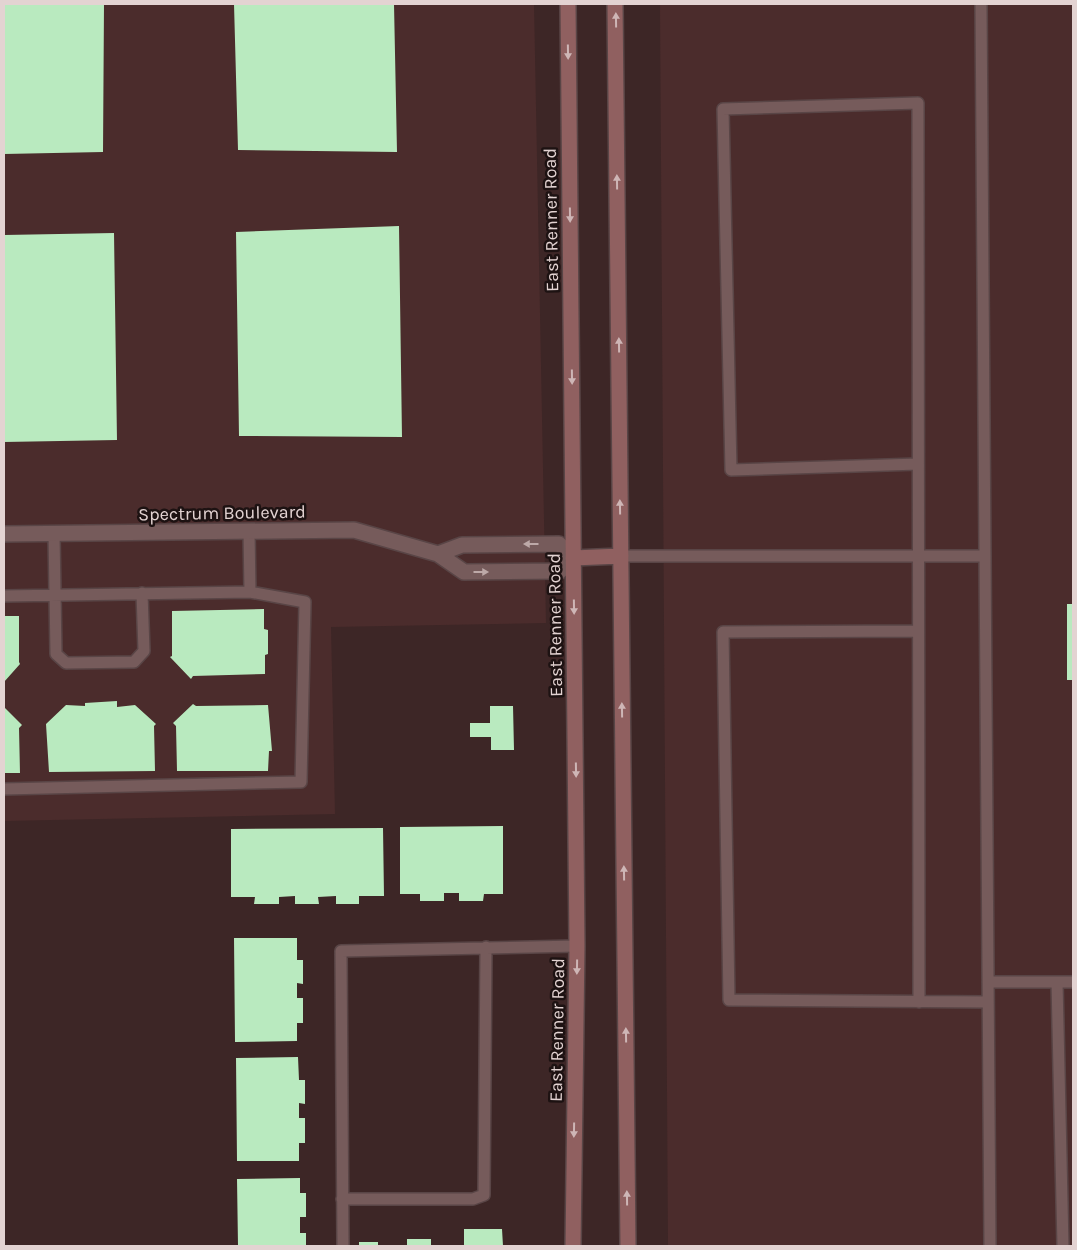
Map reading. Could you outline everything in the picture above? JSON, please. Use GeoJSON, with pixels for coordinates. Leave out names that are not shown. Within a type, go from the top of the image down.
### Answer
{"type":"FeatureCollection","features":[{"type":"Feature","properties":{"kind":"main road","name":"East Renner Road"},"geometry":{"type":"LineString","coordinates":[[568,4],[578,946],[573,1246]]}},
{"type":"Feature","properties":{"kind":"main road"},"geometry":{"type":"LineString","coordinates":[[615,4],[628,1246]]}},
{"type":"Feature","properties":{"kind":"main road"},"geometry":{"type":"LineString","coordinates":[[573,558],[621,556]]}},
{"type":"Feature","properties":{"kind":"street","name":"Spectrum Boulevard"},"geometry":{"type":"LineString","coordinates":[[4,534],[354,530],[438,554],[464,572],[560,571],[573,558]]}},
{"type":"Feature","properties":{"kind":"street"},"geometry":{"type":"LineString","coordinates":[[438,554],[462,545],[559,544],[573,558]]}},
{"type":"Feature","properties":{"kind":"lane"},"geometry":{"type":"LineString","coordinates":[[981,4],[990,1246]]}},
{"type":"Feature","properties":{"kind":"lane"},"geometry":{"type":"LineString","coordinates":[[918,464],[731,470],[723,109],[918,103],[918,464],[917,630],[919,1002]]}},
{"type":"Feature","properties":{"kind":"lane"},"geometry":{"type":"LineString","coordinates":[[249,531],[250,592]]}},
{"type":"Feature","properties":{"kind":"lane"},"geometry":{"type":"LineString","coordinates":[[54,534],[56,654],[66,663],[134,662],[144,651],[142,593]]}},
{"type":"Feature","properties":{"kind":"lane"},"geometry":{"type":"LineString","coordinates":[[621,556],[985,556]]}},
{"type":"Feature","properties":{"kind":"lane"},"geometry":{"type":"LineString","coordinates":[[4,596],[250,592],[305,602],[301,782],[4,789]]}},
{"type":"Feature","properties":{"kind":"lane"},"geometry":{"type":"LineString","coordinates":[[917,630],[723,632],[728,1000],[988,1002]]}},
{"type":"Feature","properties":{"kind":"lane"},"geometry":{"type":"LineString","coordinates":[[342,1199],[473,1200],[484,1195],[486,946]]}},
{"type":"Feature","properties":{"kind":"lane"},"geometry":{"type":"LineString","coordinates":[[343,1246],[342,951],[486,946],[578,946]]}},
{"type":"Feature","properties":{"kind":"lane"},"geometry":{"type":"LineString","coordinates":[[988,982],[1073,982]]}},
{"type":"Feature","properties":{"kind":"lane"},"geometry":{"type":"LineString","coordinates":[[1057,982],[1063,1246]]}},
{"type":"Feature","properties":{"kind":"shaded area"},"geometry":{"type":"Polygon","coordinates":[[[4,4],[534,4],[546,623],[331,627],[335,814],[4,821],[4,4]]]}},
{"type":"Feature","properties":{"kind":"shaded area"},"geometry":{"type":"Polygon","coordinates":[[[660,4],[1073,4],[1073,1246],[668,1246],[660,4]]]}},
{"type":"Feature","properties":{"kind":"building"},"geometry":{"type":"Polygon","coordinates":[[[4,4],[104,4],[103,152],[4,154],[4,4]]]}},
{"type":"Feature","properties":{"kind":"building"},"geometry":{"type":"Polygon","coordinates":[[[234,4],[394,4],[397,152],[238,150],[234,4]]]}},
{"type":"Feature","properties":{"kind":"building"},"geometry":{"type":"Polygon","coordinates":[[[399,226],[402,437],[239,436],[236,232],[399,226]]]}},
{"type":"Feature","properties":{"kind":"building"},"geometry":{"type":"Polygon","coordinates":[[[114,233],[117,440],[4,442],[4,235],[114,233]]]}},
{"type":"Feature","properties":{"kind":"building"},"geometry":{"type":"Polygon","coordinates":[[[1067,604],[1073,604],[1073,680],[1067,680],[1067,604]]]}},
{"type":"Feature","properties":{"kind":"building"},"geometry":{"type":"Polygon","coordinates":[[[264,609],[264,629],[268,630],[268,654],[265,655],[265,674],[193,676],[191,679],[170,657],[172,656],[172,611],[264,609]]]}},
{"type":"Feature","properties":{"kind":"building"},"geometry":{"type":"Polygon","coordinates":[[[4,616],[19,616],[20,664],[4,682],[4,616]]]}},
{"type":"Feature","properties":{"kind":"building"},"geometry":{"type":"Polygon","coordinates":[[[117,701],[117,707],[135,705],[156,724],[154,726],[155,771],[49,772],[46,724],[66,705],[85,706],[85,703],[117,701]]]}},
{"type":"Feature","properties":{"kind":"building"},"geometry":{"type":"Polygon","coordinates":[[[193,704],[196,706],[268,705],[272,751],[269,751],[268,771],[177,771],[176,726],[173,723],[193,704]]]}},
{"type":"Feature","properties":{"kind":"building"},"geometry":{"type":"Polygon","coordinates":[[[490,706],[513,706],[514,750],[491,750],[491,737],[470,737],[470,723],[490,723],[490,706]]]}},
{"type":"Feature","properties":{"kind":"building"},"geometry":{"type":"Polygon","coordinates":[[[4,707],[22,725],[19,728],[20,773],[4,773],[4,707]]]}},
{"type":"Feature","properties":{"kind":"building"},"geometry":{"type":"Polygon","coordinates":[[[503,826],[503,894],[484,894],[483,901],[459,901],[459,893],[444,893],[444,901],[420,901],[420,894],[400,894],[400,827],[503,826]]]}},
{"type":"Feature","properties":{"kind":"building"},"geometry":{"type":"Polygon","coordinates":[[[383,828],[384,896],[359,896],[359,904],[336,904],[336,896],[318,897],[319,904],[295,904],[295,896],[279,897],[279,904],[254,904],[255,897],[231,897],[231,829],[383,828]]]}},
{"type":"Feature","properties":{"kind":"building"},"geometry":{"type":"Polygon","coordinates":[[[234,938],[297,938],[297,960],[303,960],[303,984],[297,983],[297,998],[303,998],[303,1023],[297,1023],[297,1041],[235,1042],[234,938]]]}},
{"type":"Feature","properties":{"kind":"building"},"geometry":{"type":"Polygon","coordinates":[[[298,1057],[299,1080],[305,1080],[305,1104],[299,1103],[299,1118],[305,1118],[305,1143],[299,1143],[299,1161],[237,1161],[236,1058],[298,1057]]]}},
{"type":"Feature","properties":{"kind":"building"},"geometry":{"type":"Polygon","coordinates":[[[300,1178],[300,1193],[306,1193],[306,1217],[300,1217],[300,1233],[306,1233],[306,1246],[238,1246],[237,1179],[300,1178]]]}},
{"type":"Feature","properties":{"kind":"building"},"geometry":{"type":"Polygon","coordinates":[[[464,1229],[502,1229],[503,1246],[464,1246],[464,1229]]]}},
{"type":"Feature","properties":{"kind":"building"},"geometry":{"type":"Polygon","coordinates":[[[407,1239],[431,1239],[431,1246],[407,1246],[407,1239]]]}},
{"type":"Feature","properties":{"kind":"building"},"geometry":{"type":"Polygon","coordinates":[[[359,1242],[378,1242],[378,1246],[359,1246],[359,1242]]]}}]}
